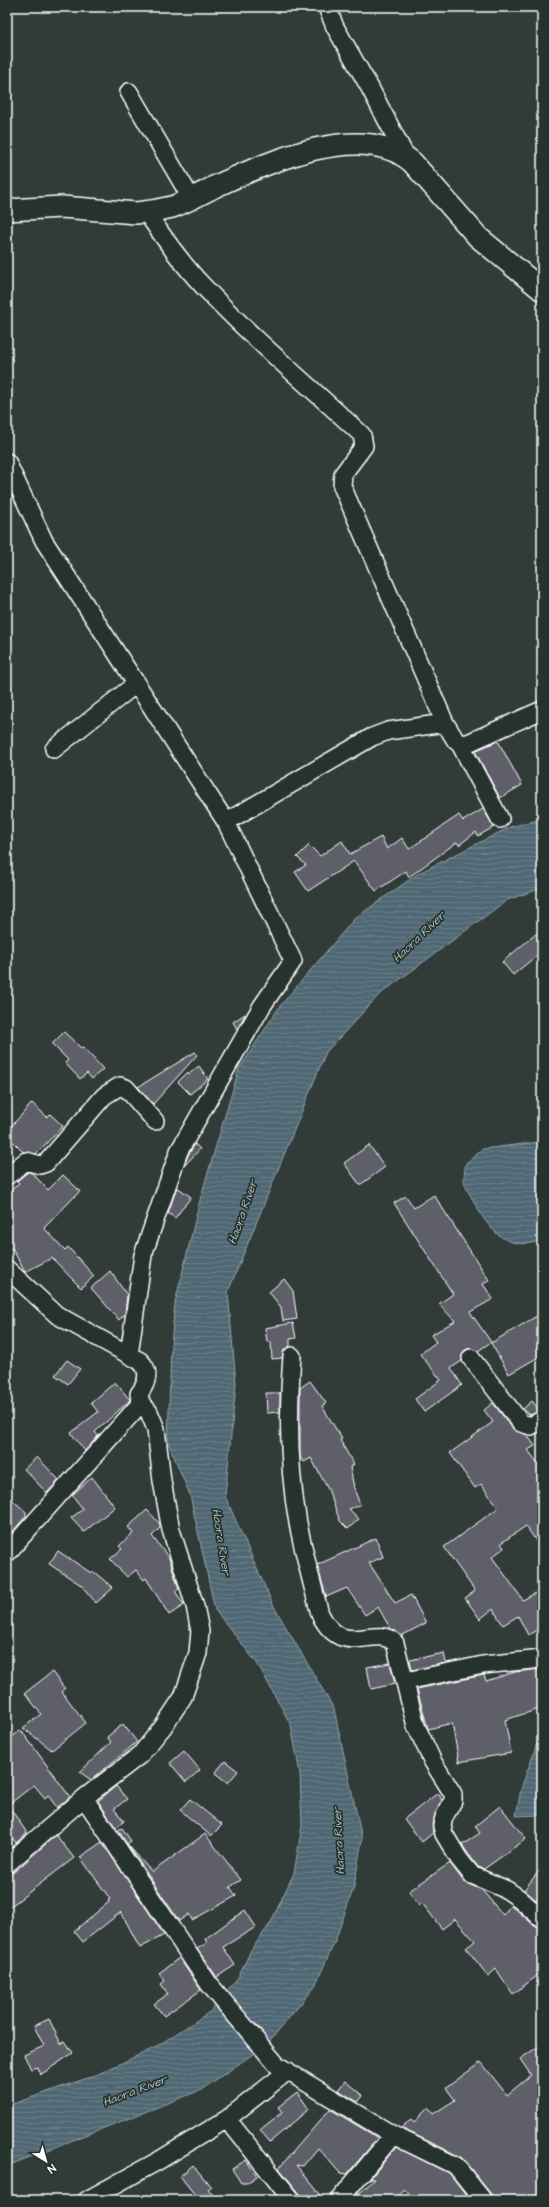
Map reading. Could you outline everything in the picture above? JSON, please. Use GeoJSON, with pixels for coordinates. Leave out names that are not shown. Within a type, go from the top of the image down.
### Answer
{"type":"FeatureCollection","features":[{"type":"Feature","properties":{"kind":"street"},"geometry":{"type":"LineString","coordinates":[[332,9],[406,157],[478,237],[542,290]]}},
{"type":"Feature","properties":{"kind":"street"},"geometry":{"type":"LineString","coordinates":[[129,92],[191,198]]}},
{"type":"Feature","properties":{"kind":"street"},"geometry":{"type":"LineString","coordinates":[[7,210],[62,207],[136,213],[146,212],[173,206],[239,176],[292,156],[337,145],[355,143],[381,147],[406,157]]}},
{"type":"Feature","properties":{"kind":"street"},"geometry":{"type":"LineString","coordinates":[[146,212],[177,255],[203,286],[248,331],[362,435],[364,446],[343,474],[342,486],[445,723],[456,741],[460,744],[500,819]]}},
{"type":"Feature","properties":{"kind":"street"},"geometry":{"type":"LineString","coordinates":[[7,462],[44,541],[226,822],[293,961],[262,1006],[179,1151],[144,1255],[129,1355]]}},
{"type":"Feature","properties":{"kind":"street"},"geometry":{"type":"LineString","coordinates":[[54,749],[137,683]]}},
{"type":"Feature","properties":{"kind":"street"},"geometry":{"type":"LineString","coordinates":[[460,744],[468,743],[542,710]]}},
{"type":"Feature","properties":{"kind":"street"},"geometry":{"type":"LineString","coordinates":[[226,822],[372,737],[388,731],[445,723]]}},
{"type":"Feature","properties":{"kind":"street"},"geometry":{"type":"LineString","coordinates":[[7,1176],[26,1161],[40,1165],[46,1162],[104,1096],[120,1086],[126,1088],[155,1121]]}},
{"type":"Feature","properties":{"kind":"street"},"geometry":{"type":"LineString","coordinates":[[7,1269],[57,1315],[140,1361],[147,1370],[144,1386],[139,1394],[141,1403],[149,1412],[156,1429],[162,1481],[172,1530],[196,1612],[200,1631],[198,1653],[183,1697],[163,1727],[140,1755],[84,1798],[7,1864]]}},
{"type":"Feature","properties":{"kind":"street"},"geometry":{"type":"LineString","coordinates":[[292,1356],[290,1386],[291,1459],[297,1522],[320,1614],[326,1626],[340,1637],[386,1638],[392,1640],[397,1647],[416,1726],[423,1743],[453,1794],[453,1801],[443,1821],[444,1834],[459,1860],[472,1875],[507,1890],[520,1899],[542,1919]]}},
{"type":"Feature","properties":{"kind":"street"},"geometry":{"type":"LineString","coordinates":[[471,1358],[521,1423],[531,1426],[542,1420]]}},
{"type":"Feature","properties":{"kind":"street"},"geometry":{"type":"LineString","coordinates":[[7,1553],[141,1403]]}},
{"type":"Feature","properties":{"kind":"street"},"geometry":{"type":"LineString","coordinates":[[406,1681],[484,1665],[542,1660]]}},
{"type":"Feature","properties":{"kind":"street"},"geometry":{"type":"LineString","coordinates":[[84,1798],[209,1984],[282,2068],[393,2135],[456,2166],[483,2200]]}},
{"type":"Feature","properties":{"kind":"street"},"geometry":{"type":"LineString","coordinates":[[87,2200],[158,2161],[227,2119],[282,2068]]}},
{"type":"Feature","properties":{"kind":"street"},"geometry":{"type":"LineString","coordinates":[[227,2119],[292,2200]]}},
{"type":"Feature","properties":{"kind":"street"},"geometry":{"type":"LineString","coordinates":[[339,2200],[393,2135]]}},
{"type":"Feature","properties":{"kind":"water","name":"Haora River"},"geometry":{"type":"Polygon","coordinates":[[[542,819],[542,888],[507,900],[379,995],[326,1052],[228,1292],[236,1384],[225,1496],[273,1605],[334,1709],[362,1839],[354,1887],[335,1941],[314,1988],[266,2045],[201,2090],[7,2166],[7,2106],[96,2075],[154,2048],[211,2011],[239,1976],[251,1950],[270,1924],[294,1873],[302,1826],[300,1774],[291,1725],[257,1663],[215,1610],[190,1495],[168,1442],[171,1345],[175,1303],[201,1196],[239,1069],[280,1006],[355,918],[419,873],[510,827],[542,819]]]}},
{"type":"Feature","properties":{"kind":"water"},"geometry":{"type":"Polygon","coordinates":[[[539,1142],[542,1145],[542,1240],[530,1243],[509,1241],[500,1236],[486,1222],[466,1188],[464,1175],[466,1163],[483,1149],[539,1142]]]}},
{"type":"Feature","properties":{"kind":"water"},"geometry":{"type":"Polygon","coordinates":[[[542,1729],[542,1815],[516,1816],[521,1789],[542,1729]]]}},
{"type":"Feature","properties":{"kind":"building"},"geometry":{"type":"Polygon","coordinates":[[[498,741],[522,785],[500,798],[475,751],[498,741]]]}},
{"type":"Feature","properties":{"kind":"building"},"geometry":{"type":"Polygon","coordinates":[[[483,809],[494,827],[478,836],[476,832],[459,845],[457,842],[409,877],[406,871],[376,891],[354,861],[308,891],[295,872],[306,865],[297,857],[309,845],[320,856],[342,841],[350,854],[381,837],[387,849],[402,838],[409,849],[459,815],[463,821],[483,809]]]}},
{"type":"Feature","properties":{"kind":"building"},"geometry":{"type":"Polygon","coordinates":[[[542,929],[542,951],[513,975],[502,962],[542,929]]]}},
{"type":"Feature","properties":{"kind":"building"},"geometry":{"type":"Polygon","coordinates":[[[245,1015],[237,1029],[233,1022],[245,1015]]]}},
{"type":"Feature","properties":{"kind":"building"},"geometry":{"type":"Polygon","coordinates":[[[64,1032],[81,1048],[83,1047],[103,1069],[92,1079],[87,1073],[80,1079],[65,1063],[68,1060],[52,1044],[64,1032]]]}},
{"type":"Feature","properties":{"kind":"building"},"geometry":{"type":"Polygon","coordinates":[[[195,1052],[197,1055],[153,1104],[138,1087],[195,1052]]]}},
{"type":"Feature","properties":{"kind":"building"},"geometry":{"type":"Polygon","coordinates":[[[199,1066],[208,1079],[190,1094],[178,1082],[188,1072],[189,1074],[199,1066]]]}},
{"type":"Feature","properties":{"kind":"building"},"geometry":{"type":"Polygon","coordinates":[[[32,1103],[47,1117],[50,1114],[63,1126],[36,1154],[23,1152],[7,1136],[7,1131],[32,1103]]]}},
{"type":"Feature","properties":{"kind":"building"},"geometry":{"type":"Polygon","coordinates":[[[195,1144],[200,1149],[184,1166],[188,1155],[195,1144]]]}},
{"type":"Feature","properties":{"kind":"building"},"geometry":{"type":"Polygon","coordinates":[[[369,1145],[385,1167],[360,1185],[344,1163],[369,1145]]]}},
{"type":"Feature","properties":{"kind":"building"},"geometry":{"type":"Polygon","coordinates":[[[28,1172],[32,1173],[48,1190],[63,1175],[80,1191],[44,1228],[65,1250],[68,1247],[94,1276],[81,1288],[52,1258],[25,1272],[12,1248],[7,1253],[7,1194],[19,1183],[17,1181],[28,1172]]]}},
{"type":"Feature","properties":{"kind":"building"},"geometry":{"type":"Polygon","coordinates":[[[177,1187],[191,1197],[175,1218],[168,1213],[177,1187]]]}},
{"type":"Feature","properties":{"kind":"building"},"geometry":{"type":"Polygon","coordinates":[[[434,1195],[489,1280],[483,1284],[493,1299],[470,1312],[491,1342],[478,1351],[470,1348],[465,1350],[462,1355],[462,1361],[451,1368],[462,1385],[424,1412],[415,1399],[441,1380],[420,1354],[436,1342],[431,1335],[455,1321],[439,1304],[453,1294],[394,1203],[406,1196],[414,1208],[434,1195]]]}},
{"type":"Feature","properties":{"kind":"building"},"geometry":{"type":"Polygon","coordinates":[[[110,1271],[127,1295],[125,1314],[119,1320],[91,1288],[110,1271]]]}},
{"type":"Feature","properties":{"kind":"building"},"geometry":{"type":"Polygon","coordinates":[[[284,1279],[293,1291],[297,1319],[283,1321],[281,1307],[269,1292],[284,1279]]]}},
{"type":"Feature","properties":{"kind":"building"},"geometry":{"type":"Polygon","coordinates":[[[542,1313],[542,1355],[509,1374],[491,1343],[542,1313]]]}},
{"type":"Feature","properties":{"kind":"building"},"geometry":{"type":"Polygon","coordinates":[[[293,1323],[296,1338],[290,1339],[290,1346],[284,1350],[282,1358],[272,1359],[271,1342],[267,1342],[265,1328],[293,1323]]]}},
{"type":"Feature","properties":{"kind":"building"},"geometry":{"type":"Polygon","coordinates":[[[67,1360],[80,1369],[68,1384],[55,1375],[67,1360]]]}},
{"type":"Feature","properties":{"kind":"building"},"geometry":{"type":"Polygon","coordinates":[[[310,1381],[326,1403],[322,1406],[342,1439],[340,1440],[354,1465],[350,1467],[354,1488],[360,1505],[349,1509],[359,1519],[348,1529],[340,1521],[328,1489],[311,1458],[304,1462],[300,1457],[300,1388],[310,1381]]]}},
{"type":"Feature","properties":{"kind":"building"},"geometry":{"type":"Polygon","coordinates":[[[115,1382],[130,1400],[95,1432],[98,1436],[85,1451],[71,1433],[98,1412],[91,1403],[115,1382]]]}},
{"type":"Feature","properties":{"kind":"building"},"geometry":{"type":"Polygon","coordinates":[[[266,1393],[280,1393],[280,1412],[267,1413],[266,1393]]]}},
{"type":"Feature","properties":{"kind":"building"},"geometry":{"type":"Polygon","coordinates":[[[532,1401],[540,1411],[530,1415],[523,1409],[532,1401]]]}},
{"type":"Feature","properties":{"kind":"building"},"geometry":{"type":"Polygon","coordinates":[[[493,1403],[513,1429],[527,1435],[535,1446],[528,1450],[542,1469],[542,1550],[526,1526],[501,1543],[504,1548],[492,1557],[523,1600],[535,1593],[542,1605],[542,1627],[528,1635],[518,1616],[503,1625],[493,1609],[480,1619],[465,1598],[475,1591],[444,1547],[498,1508],[481,1484],[475,1488],[450,1453],[493,1422],[484,1410],[493,1403]]]}},
{"type":"Feature","properties":{"kind":"building"},"geometry":{"type":"Polygon","coordinates":[[[37,1457],[59,1480],[47,1493],[24,1469],[37,1457]]]}},
{"type":"Feature","properties":{"kind":"building"},"geometry":{"type":"Polygon","coordinates":[[[92,1477],[115,1507],[84,1532],[71,1518],[83,1509],[72,1495],[92,1477]]]}},
{"type":"Feature","properties":{"kind":"building"},"geometry":{"type":"Polygon","coordinates":[[[7,1495],[26,1512],[26,1516],[7,1538],[7,1495]]]}},
{"type":"Feature","properties":{"kind":"building"},"geometry":{"type":"Polygon","coordinates":[[[147,1510],[160,1524],[160,1528],[152,1536],[169,1558],[179,1589],[175,1591],[184,1605],[169,1615],[146,1578],[144,1580],[136,1570],[127,1577],[110,1559],[122,1549],[119,1546],[133,1533],[128,1527],[147,1510]]]}},
{"type":"Feature","properties":{"kind":"building"},"geometry":{"type":"Polygon","coordinates":[[[376,1538],[383,1557],[369,1563],[395,1603],[411,1595],[426,1623],[401,1636],[390,1628],[378,1607],[365,1615],[347,1588],[326,1597],[317,1565],[376,1538]]]}},
{"type":"Feature","properties":{"kind":"building"},"geometry":{"type":"Polygon","coordinates":[[[58,1551],[91,1573],[93,1571],[113,1588],[96,1603],[81,1585],[49,1564],[58,1551]]]}},
{"type":"Feature","properties":{"kind":"building"},"geometry":{"type":"Polygon","coordinates":[[[444,1653],[446,1663],[412,1670],[410,1660],[444,1653]]]}},
{"type":"Feature","properties":{"kind":"building"},"geometry":{"type":"Polygon","coordinates":[[[390,1663],[395,1684],[371,1689],[367,1667],[390,1663]]]}},
{"type":"Feature","properties":{"kind":"building"},"geometry":{"type":"Polygon","coordinates":[[[541,1669],[542,1708],[505,1720],[511,1753],[459,1762],[452,1723],[428,1729],[417,1689],[484,1675],[486,1681],[515,1672],[541,1669]]]}},
{"type":"Feature","properties":{"kind":"building"},"geometry":{"type":"Polygon","coordinates":[[[52,1672],[65,1689],[62,1692],[86,1723],[52,1750],[23,1728],[41,1714],[25,1693],[52,1672]]]}},
{"type":"Feature","properties":{"kind":"building"},"geometry":{"type":"Polygon","coordinates":[[[123,1724],[137,1742],[91,1780],[80,1772],[111,1742],[107,1737],[123,1724]]]}},
{"type":"Feature","properties":{"kind":"building"},"geometry":{"type":"Polygon","coordinates":[[[21,1730],[70,1797],[57,1808],[48,1795],[45,1798],[34,1785],[8,1805],[27,1833],[16,1843],[7,1831],[7,1741],[21,1730]]]}},
{"type":"Feature","properties":{"kind":"building"},"geometry":{"type":"Polygon","coordinates":[[[184,1751],[200,1770],[186,1782],[170,1763],[184,1751]]]}},
{"type":"Feature","properties":{"kind":"building"},"geometry":{"type":"Polygon","coordinates":[[[225,1761],[238,1771],[228,1783],[215,1773],[225,1761]]]}},
{"type":"Feature","properties":{"kind":"building"},"geometry":{"type":"Polygon","coordinates":[[[116,1786],[127,1799],[114,1809],[124,1821],[116,1828],[98,1801],[116,1786]]]}},
{"type":"Feature","properties":{"kind":"building"},"geometry":{"type":"Polygon","coordinates":[[[438,1793],[442,1800],[432,1824],[433,1833],[422,1842],[404,1819],[438,1793]]]}},
{"type":"Feature","properties":{"kind":"building"},"geometry":{"type":"Polygon","coordinates":[[[190,1799],[222,1825],[211,1836],[180,1810],[190,1799]]]}},
{"type":"Feature","properties":{"kind":"building"},"geometry":{"type":"Polygon","coordinates":[[[500,1806],[526,1839],[484,1869],[478,1867],[462,1845],[480,1833],[475,1826],[500,1806]]]}},
{"type":"Feature","properties":{"kind":"building"},"geometry":{"type":"Polygon","coordinates":[[[122,1828],[131,1841],[127,1844],[118,1830],[122,1828]]]}},
{"type":"Feature","properties":{"kind":"building"},"geometry":{"type":"Polygon","coordinates":[[[205,1834],[241,1880],[230,1887],[236,1896],[192,1920],[189,1914],[179,1921],[129,1846],[152,1872],[205,1834]]]}},
{"type":"Feature","properties":{"kind":"building"},"geometry":{"type":"Polygon","coordinates":[[[56,1835],[74,1858],[7,1909],[7,1874],[14,1872],[56,1835]]]}},
{"type":"Feature","properties":{"kind":"building"},"geometry":{"type":"Polygon","coordinates":[[[102,1842],[164,1935],[140,1948],[121,1912],[83,1942],[74,1931],[109,1902],[108,1900],[110,1899],[80,1857],[102,1842]]]}},
{"type":"Feature","properties":{"kind":"building"},"geometry":{"type":"Polygon","coordinates":[[[450,1863],[464,1882],[482,1890],[503,1915],[511,1905],[535,1926],[542,1929],[542,1972],[513,1994],[496,1969],[488,1976],[466,1948],[475,1941],[455,1919],[442,1929],[422,1903],[419,1906],[409,1891],[450,1863]]]}},
{"type":"Feature","properties":{"kind":"building"},"geometry":{"type":"Polygon","coordinates":[[[542,1867],[542,1905],[524,1890],[542,1867]]]}},
{"type":"Feature","properties":{"kind":"building"},"geometry":{"type":"Polygon","coordinates":[[[245,1910],[256,1927],[223,1947],[235,1965],[217,1977],[197,1949],[207,1943],[205,1939],[245,1910]]]}},
{"type":"Feature","properties":{"kind":"building"},"geometry":{"type":"Polygon","coordinates":[[[179,1958],[201,1990],[164,2016],[154,2004],[168,1994],[161,1984],[165,1981],[159,1973],[179,1958]]]}},
{"type":"Feature","properties":{"kind":"building"},"geometry":{"type":"Polygon","coordinates":[[[49,2019],[61,2044],[65,2041],[73,2053],[40,2075],[37,2067],[31,2069],[24,2055],[44,2046],[34,2026],[49,2019]]]}},
{"type":"Feature","properties":{"kind":"building"},"geometry":{"type":"Polygon","coordinates":[[[542,2044],[542,2200],[493,2200],[491,2194],[461,2157],[401,2128],[411,2119],[414,2122],[428,2108],[433,2114],[455,2100],[446,2088],[481,2062],[507,2095],[531,2075],[520,2059],[542,2044]]]}},
{"type":"Feature","properties":{"kind":"building"},"geometry":{"type":"Polygon","coordinates":[[[345,2081],[363,2096],[358,2102],[338,2090],[345,2081]]]}},
{"type":"Feature","properties":{"kind":"building"},"geometry":{"type":"Polygon","coordinates":[[[297,2092],[309,2109],[270,2142],[260,2130],[282,2112],[278,2107],[297,2092]]]}},
{"type":"Feature","properties":{"kind":"building"},"geometry":{"type":"Polygon","coordinates":[[[330,2109],[378,2138],[347,2174],[340,2173],[318,2148],[303,2166],[296,2165],[325,2200],[302,2200],[300,2194],[279,2168],[330,2109]]]}},
{"type":"Feature","properties":{"kind":"building"},"geometry":{"type":"Polygon","coordinates":[[[396,2147],[450,2174],[470,2200],[418,2200],[405,2190],[392,2200],[352,2200],[375,2179],[370,2179],[396,2147]]]}},
{"type":"Feature","properties":{"kind":"building"},"geometry":{"type":"Polygon","coordinates":[[[246,2160],[257,2176],[247,2183],[241,2183],[232,2169],[246,2160]]]}},
{"type":"Feature","properties":{"kind":"building"},"geometry":{"type":"Polygon","coordinates":[[[193,2165],[211,2187],[208,2189],[217,2200],[199,2200],[180,2176],[193,2165]]]}}]}
